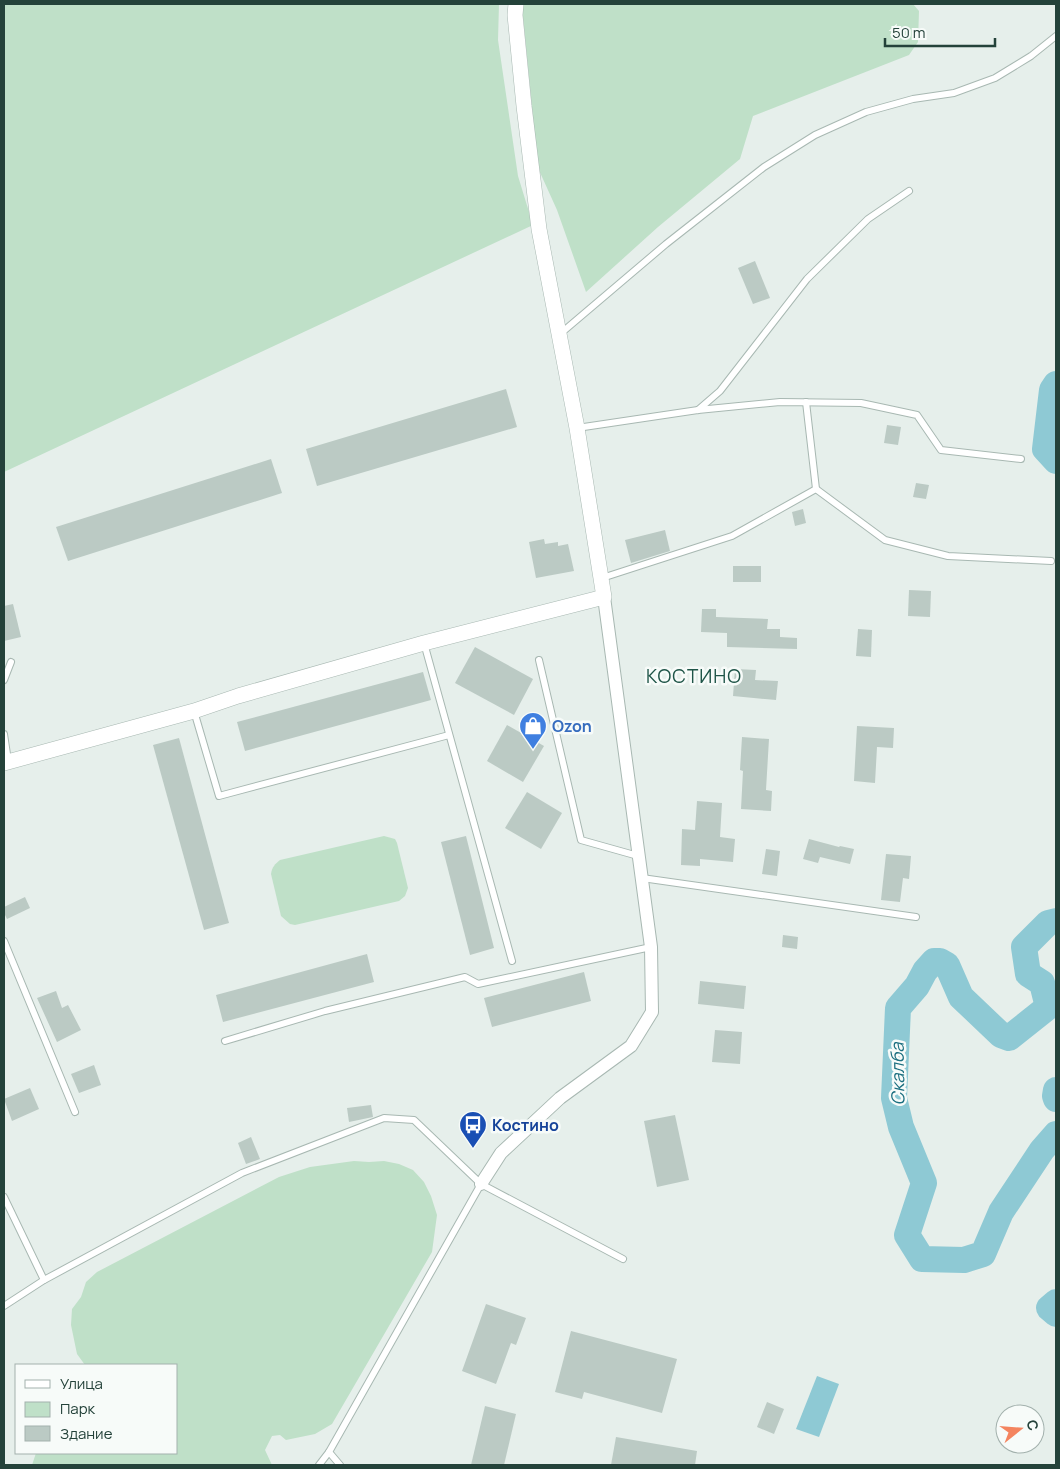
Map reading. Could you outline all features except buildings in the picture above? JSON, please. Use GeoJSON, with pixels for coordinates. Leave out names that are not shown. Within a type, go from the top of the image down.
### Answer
{"type":"FeatureCollection","features":[{"type":"Feature","properties":{"kind":"street"},"geometry":{"type":"LineString","coordinates":[[481,1184],[501,1153],[553,1104],[631,1046],[652,1012],[651,947],[602,578],[577,428],[540,229],[524,106],[515,15],[516,4]]}},
{"type":"Feature","properties":{"kind":"street"},"geometry":{"type":"LineString","coordinates":[[6,762],[194,711],[238,696],[424,643],[604,597]]}},
{"type":"Feature","properties":{"kind":"lane"},"geometry":{"type":"LineString","coordinates":[[560,335],[666,244],[764,167],[815,134],[866,112],[913,99],[954,93],[995,78],[1031,56],[1056,36]]}},
{"type":"Feature","properties":{"kind":"lane"},"geometry":{"type":"LineString","coordinates":[[698,410],[720,391],[807,279],[868,219],[909,191]]}},
{"type":"Feature","properties":{"kind":"lane"},"geometry":{"type":"LineString","coordinates":[[577,428],[698,410],[780,402],[861,403],[917,416],[941,450],[1021,459]]}},
{"type":"Feature","properties":{"kind":"lane"},"geometry":{"type":"LineString","coordinates":[[806,402],[816,488],[885,540],[948,556],[1051,562]]}},
{"type":"Feature","properties":{"kind":"lane"},"geometry":{"type":"LineString","coordinates":[[602,578],[732,536],[816,488]]}},
{"type":"Feature","properties":{"kind":"lane"},"geometry":{"type":"LineString","coordinates":[[424,643],[512,961]]}},
{"type":"Feature","properties":{"kind":"lane"},"geometry":{"type":"LineString","coordinates":[[539,660],[582,840],[638,856]]}},
{"type":"Feature","properties":{"kind":"lane"},"geometry":{"type":"LineString","coordinates":[[4,680],[11,662]]}},
{"type":"Feature","properties":{"kind":"lane"},"geometry":{"type":"LineString","coordinates":[[194,711],[219,796],[449,735]]}},
{"type":"Feature","properties":{"kind":"lane"},"geometry":{"type":"LineString","coordinates":[[4,734],[6,762]]}},
{"type":"Feature","properties":{"kind":"lane"},"geometry":{"type":"LineString","coordinates":[[642,878],[916,918]]}},
{"type":"Feature","properties":{"kind":"lane"},"geometry":{"type":"LineString","coordinates":[[4,941],[75,1112]]}},
{"type":"Feature","properties":{"kind":"lane"},"geometry":{"type":"LineString","coordinates":[[225,1041],[325,1011],[464,977],[478,984],[651,947]]}},
{"type":"Feature","properties":{"kind":"lane"},"geometry":{"type":"LineString","coordinates":[[4,1306],[44,1280],[242,1173],[384,1118],[414,1120],[481,1184],[623,1259]]}},
{"type":"Feature","properties":{"kind":"lane"},"geometry":{"type":"LineString","coordinates":[[319,1465],[329,1452],[481,1184]]}},
{"type":"Feature","properties":{"kind":"lane"},"geometry":{"type":"LineString","coordinates":[[4,1197],[44,1280]]}},
{"type":"Feature","properties":{"kind":"lane"},"geometry":{"type":"LineString","coordinates":[[329,1452],[340,1465]]}},
{"type":"Feature","properties":{"kind":"green space"},"geometry":{"type":"Polygon","coordinates":[[[4,4],[499,4],[498,40],[518,176],[533,225],[4,472],[4,4]]]}},
{"type":"Feature","properties":{"kind":"green space"},"geometry":{"type":"Polygon","coordinates":[[[523,4],[913,4],[919,11],[918,42],[909,55],[753,116],[740,159],[658,227],[586,292],[557,210],[538,168],[523,4]]]}},
{"type":"Feature","properties":{"kind":"green space"},"geometry":{"type":"Polygon","coordinates":[[[384,836],[395,839],[397,843],[408,888],[405,896],[399,901],[295,925],[290,924],[281,916],[271,874],[272,869],[280,860],[384,836]]]}},
{"type":"Feature","properties":{"kind":"green space"},"geometry":{"type":"Polygon","coordinates":[[[354,1161],[384,1161],[399,1164],[413,1170],[424,1182],[437,1215],[432,1252],[332,1424],[315,1434],[286,1440],[280,1435],[272,1436],[265,1450],[272,1465],[32,1465],[36,1454],[178,1454],[178,1364],[84,1364],[77,1354],[71,1325],[72,1309],[81,1297],[86,1282],[97,1272],[279,1177],[310,1167],[354,1161]]]}},
{"type":"Feature","properties":{"kind":"water"},"geometry":{"type":"Polygon","coordinates":[[[817,1376],[839,1384],[819,1437],[796,1429],[817,1376]]]}},
{"type":"Feature","properties":{"kind":"waterway","name":"Скалба"},"geometry":{"type":"LineString","coordinates":[[1056,384],[1052,390],[1045,449],[1056,461]]}},
{"type":"Feature","properties":{"kind":"waterway","name":"Скалба"},"geometry":{"type":"LineString","coordinates":[[1056,921],[1048,923],[1024,947],[1028,974],[1042,983],[1048,1007],[1009,1038],[1001,1035],[961,997],[947,965],[940,961],[934,961],[925,971],[917,986],[898,1008],[894,1098],[901,1127],[924,1183],[907,1235],[922,1259],[964,1260],[983,1254],[1001,1212],[1042,1150],[1056,1134]]}},
{"type":"Feature","properties":{"kind":"waterway","name":"Скалба"},"geometry":{"type":"LineString","coordinates":[[1056,1090],[1056,1099]]}},
{"type":"Feature","properties":{"kind":"waterway","name":"Скалба"},"geometry":{"type":"LineString","coordinates":[[1056,1302],[1049,1308],[1056,1314]]}},
{"type":"Feature","properties":{"kind":"place","name":"Ozon"},"geometry":{"type":"Point","coordinates":[533,750]}},
{"type":"Feature","properties":{"kind":"place","name":"Костино"},"geometry":{"type":"Point","coordinates":[473,1149]}},
{"type":"Feature","properties":{"kind":"district","name":"КОСТИНО"},"geometry":{"type":"Point","coordinates":[694,676]}}]}
